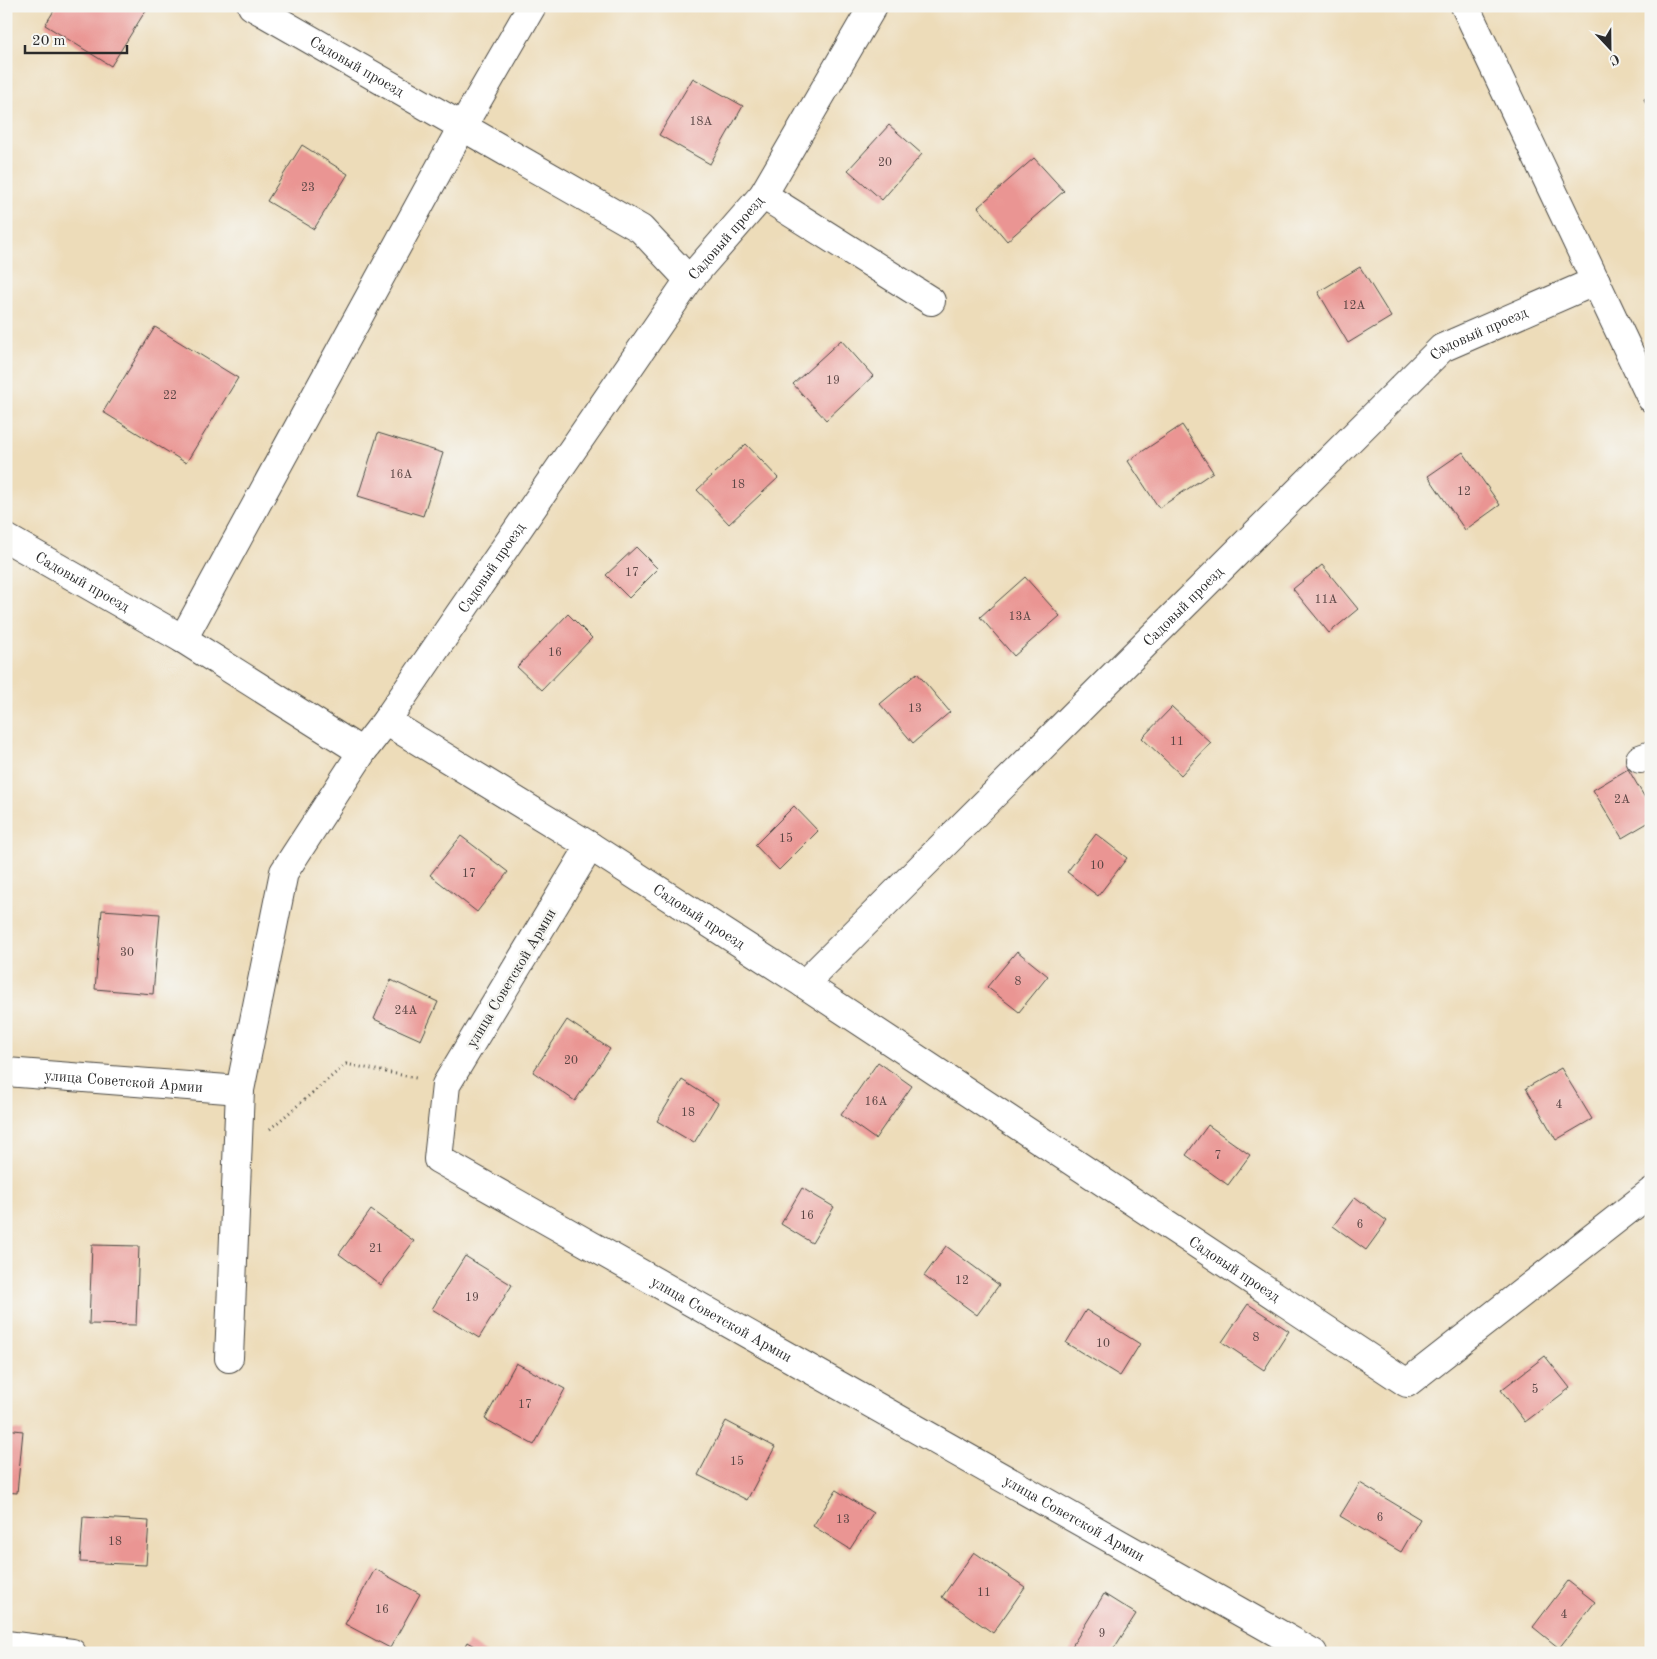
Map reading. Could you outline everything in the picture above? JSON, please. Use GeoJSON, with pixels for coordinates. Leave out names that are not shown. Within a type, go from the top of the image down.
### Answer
{"type":"FeatureCollection","features":[{"type":"Feature","properties":{"kind":"street","name":"Садовый проезд"},"geometry":{"type":"LineString","coordinates":[[252,6],[641,229],[689,280]]}},
{"type":"Feature","properties":{"kind":"street"},"geometry":{"type":"LineString","coordinates":[[183,639],[462,127],[532,6]]}},
{"type":"Feature","properties":{"kind":"street","name":"Садовый проезд"},"geometry":{"type":"LineString","coordinates":[[873,6],[763,195],[689,280],[386,721],[590,846],[804,984],[1407,1383],[1651,1192]]}},
{"type":"Feature","properties":{"kind":"street"},"geometry":{"type":"LineString","coordinates":[[1465,6],[1651,398]]}},
{"type":"Feature","properties":{"kind":"street"},"geometry":{"type":"LineString","coordinates":[[763,195],[931,302]]}},
{"type":"Feature","properties":{"kind":"street","name":"Садовый проезд"},"geometry":{"type":"LineString","coordinates":[[804,984],[1442,348],[1596,281]]}},
{"type":"Feature","properties":{"kind":"street","name":"Садовый проезд"},"geometry":{"type":"LineString","coordinates":[[6,538],[183,639],[362,752]]}},
{"type":"Feature","properties":{"kind":"street"},"geometry":{"type":"LineString","coordinates":[[229,1358],[240,1090],[284,872],[362,752],[386,721]]}},
{"type":"Feature","properties":{"kind":"street","name":"улица Советской Армии"},"geometry":{"type":"LineString","coordinates":[[590,846],[446,1085],[438,1159],[1313,1653]]}},
{"type":"Feature","properties":{"kind":"street","name":"улица Советской Армии"},"geometry":{"type":"LineString","coordinates":[[6,1072],[240,1090]]}},
{"type":"Feature","properties":{"kind":"street"},"geometry":{"type":"LineString","coordinates":[[6,1645],[72,1653]]}},
{"type":"Feature","properties":{"kind":"path"},"geometry":{"type":"LineString","coordinates":[[238,1157],[346,1064],[446,1085]]}},
{"type":"Feature","properties":{"kind":"building"},"geometry":{"type":"Polygon","coordinates":[[[57,6],[140,6],[146,10],[111,66],[45,25],[57,6]]]}},
{"type":"Feature","properties":{"kind":"building"},"geometry":{"type":"Polygon","coordinates":[[[693,78],[743,106],[710,164],[659,135],[693,78]]]}},
{"type":"Feature","properties":{"kind":"building"},"geometry":{"type":"Polygon","coordinates":[[[1651,96],[1651,114],[1644,99],[1651,96]]]}},
{"type":"Feature","properties":{"kind":"building"},"geometry":{"type":"Polygon","coordinates":[[[889,125],[922,154],[882,200],[848,170],[889,125]]]}},
{"type":"Feature","properties":{"kind":"building"},"geometry":{"type":"Polygon","coordinates":[[[302,145],[348,174],[314,229],[267,201],[302,145]]]}},
{"type":"Feature","properties":{"kind":"building"},"geometry":{"type":"Polygon","coordinates":[[[1034,158],[1064,191],[1007,241],[978,207],[1034,158]]]}},
{"type":"Feature","properties":{"kind":"building"},"geometry":{"type":"Polygon","coordinates":[[[1360,267],[1391,317],[1348,343],[1318,292],[1360,267]]]}},
{"type":"Feature","properties":{"kind":"building"},"geometry":{"type":"Polygon","coordinates":[[[155,327],[238,378],[186,463],[103,412],[155,327]]]}},
{"type":"Feature","properties":{"kind":"building"},"geometry":{"type":"Polygon","coordinates":[[[841,340],[873,376],[826,420],[793,384],[841,340]]]}},
{"type":"Feature","properties":{"kind":"building"},"geometry":{"type":"Polygon","coordinates":[[[1182,425],[1213,472],[1159,508],[1128,461],[1182,425]]]}},
{"type":"Feature","properties":{"kind":"building"},"geometry":{"type":"Polygon","coordinates":[[[378,433],[443,453],[423,516],[358,496],[378,433]]]}},
{"type":"Feature","properties":{"kind":"building"},"geometry":{"type":"Polygon","coordinates":[[[746,444],[778,478],[729,524],[697,490],[746,444]]]}},
{"type":"Feature","properties":{"kind":"building"},"geometry":{"type":"Polygon","coordinates":[[[1463,452],[1500,505],[1465,530],[1428,476],[1463,452]]]}},
{"type":"Feature","properties":{"kind":"building"},"geometry":{"type":"Polygon","coordinates":[[[636,547],[658,569],[629,598],[606,575],[636,547]]]}},
{"type":"Feature","properties":{"kind":"building"},"geometry":{"type":"Polygon","coordinates":[[[1322,565],[1358,609],[1329,633],[1293,589],[1322,565]]]}},
{"type":"Feature","properties":{"kind":"building"},"geometry":{"type":"Polygon","coordinates":[[[1025,577],[1060,616],[1014,656],[980,617],[1025,577]]]}},
{"type":"Feature","properties":{"kind":"building"},"geometry":{"type":"Polygon","coordinates":[[[568,614],[592,638],[542,690],[517,667],[568,614]]]}},
{"type":"Feature","properties":{"kind":"building"},"geometry":{"type":"Polygon","coordinates":[[[917,673],[950,712],[913,743],[880,704],[917,673]]]}},
{"type":"Feature","properties":{"kind":"building"},"geometry":{"type":"Polygon","coordinates":[[[1172,707],[1211,743],[1181,775],[1142,738],[1172,707]]]}},
{"type":"Feature","properties":{"kind":"building"},"geometry":{"type":"Polygon","coordinates":[[[1628,769],[1651,808],[1651,821],[1622,838],[1593,790],[1628,769]]]}},
{"type":"Feature","properties":{"kind":"building"},"geometry":{"type":"Polygon","coordinates":[[[794,806],[818,831],[779,870],[755,845],[794,806]]]}},
{"type":"Feature","properties":{"kind":"building"},"geometry":{"type":"Polygon","coordinates":[[[1096,834],[1127,858],[1098,896],[1067,872],[1096,834]]]}},
{"type":"Feature","properties":{"kind":"building"},"geometry":{"type":"Polygon","coordinates":[[[461,836],[508,872],[477,912],[430,875],[461,836]]]}},
{"type":"Feature","properties":{"kind":"building"},"geometry":{"type":"Polygon","coordinates":[[[102,910],[160,914],[153,994],[95,989],[102,910]]]}},
{"type":"Feature","properties":{"kind":"building"},"geometry":{"type":"Polygon","coordinates":[[[1017,951],[1048,976],[1019,1012],[987,987],[1017,951]]]}},
{"type":"Feature","properties":{"kind":"building"},"geometry":{"type":"Polygon","coordinates":[[[391,980],[438,1002],[421,1040],[374,1019],[391,980]]]}},
{"type":"Feature","properties":{"kind":"building"},"geometry":{"type":"Polygon","coordinates":[[[567,1020],[610,1049],[575,1101],[533,1072],[567,1020]]]}},
{"type":"Feature","properties":{"kind":"building"},"geometry":{"type":"Polygon","coordinates":[[[878,1062],[912,1086],[875,1139],[841,1115],[878,1062]]]}},
{"type":"Feature","properties":{"kind":"building"},"geometry":{"type":"Polygon","coordinates":[[[1561,1068],[1592,1119],[1556,1140],[1526,1088],[1561,1068]]]}},
{"type":"Feature","properties":{"kind":"building"},"geometry":{"type":"Polygon","coordinates":[[[682,1080],[718,1103],[694,1143],[657,1121],[682,1080]]]}},
{"type":"Feature","properties":{"kind":"building"},"geometry":{"type":"Polygon","coordinates":[[[1208,1125],[1250,1155],[1228,1185],[1186,1155],[1208,1125]]]}},
{"type":"Feature","properties":{"kind":"building"},"geometry":{"type":"Polygon","coordinates":[[[802,1188],[834,1207],[812,1243],[781,1224],[802,1188]]]}},
{"type":"Feature","properties":{"kind":"building"},"geometry":{"type":"Polygon","coordinates":[[[1355,1197],[1387,1221],[1366,1250],[1333,1226],[1355,1197]]]}},
{"type":"Feature","properties":{"kind":"building"},"geometry":{"type":"Polygon","coordinates":[[[371,1210],[414,1241],[381,1285],[339,1254],[371,1210]]]}},
{"type":"Feature","properties":{"kind":"building"},"geometry":{"type":"Polygon","coordinates":[[[92,1245],[139,1246],[136,1325],[89,1324],[92,1245]]]}},
{"type":"Feature","properties":{"kind":"building"},"geometry":{"type":"Polygon","coordinates":[[[946,1246],[999,1285],[977,1315],[924,1276],[946,1246]]]}},
{"type":"Feature","properties":{"kind":"building"},"geometry":{"type":"Polygon","coordinates":[[[465,1256],[512,1285],[479,1338],[432,1309],[465,1256]]]}},
{"type":"Feature","properties":{"kind":"building"},"geometry":{"type":"Polygon","coordinates":[[[1248,1304],[1289,1331],[1264,1370],[1222,1342],[1248,1304]]]}},
{"type":"Feature","properties":{"kind":"building"},"geometry":{"type":"Polygon","coordinates":[[[1086,1310],[1140,1344],[1120,1376],[1066,1343],[1086,1310]]]}},
{"type":"Feature","properties":{"kind":"building"},"geometry":{"type":"Polygon","coordinates":[[[1545,1356],[1570,1388],[1525,1422],[1501,1390],[1545,1356]]]}},
{"type":"Feature","properties":{"kind":"building"},"geometry":{"type":"Polygon","coordinates":[[[516,1363],[565,1389],[534,1445],[485,1419],[516,1363]]]}},
{"type":"Feature","properties":{"kind":"building"},"geometry":{"type":"Polygon","coordinates":[[[726,1421],[775,1447],[747,1500],[698,1475],[726,1421]]]}},
{"type":"Feature","properties":{"kind":"building"},"geometry":{"type":"Polygon","coordinates":[[[6,1429],[23,1431],[17,1493],[6,1492],[6,1429]]]}},
{"type":"Feature","properties":{"kind":"building"},"geometry":{"type":"Polygon","coordinates":[[[1360,1483],[1420,1519],[1401,1552],[1340,1516],[1360,1483]]]}},
{"type":"Feature","properties":{"kind":"building"},"geometry":{"type":"Polygon","coordinates":[[[836,1490],[873,1513],[850,1549],[813,1526],[836,1490]]]}},
{"type":"Feature","properties":{"kind":"building"},"geometry":{"type":"Polygon","coordinates":[[[83,1517],[149,1521],[146,1565],[80,1562],[83,1517]]]}},
{"type":"Feature","properties":{"kind":"building"},"geometry":{"type":"Polygon","coordinates":[[[974,1552],[1025,1587],[993,1633],[942,1597],[974,1552]]]}},
{"type":"Feature","properties":{"kind":"building"},"geometry":{"type":"Polygon","coordinates":[[[375,1569],[420,1594],[390,1648],[345,1624],[375,1569]]]}},
{"type":"Feature","properties":{"kind":"building"},"geometry":{"type":"Polygon","coordinates":[[[1568,1581],[1595,1602],[1559,1648],[1533,1627],[1568,1581]]]}},
{"type":"Feature","properties":{"kind":"building"},"geometry":{"type":"Polygon","coordinates":[[[1104,1594],[1136,1614],[1111,1653],[1071,1653],[1069,1651],[1104,1594]]]}},
{"type":"Feature","properties":{"kind":"building"},"geometry":{"type":"Polygon","coordinates":[[[468,1642],[487,1653],[462,1653],[468,1642]]]}}]}
